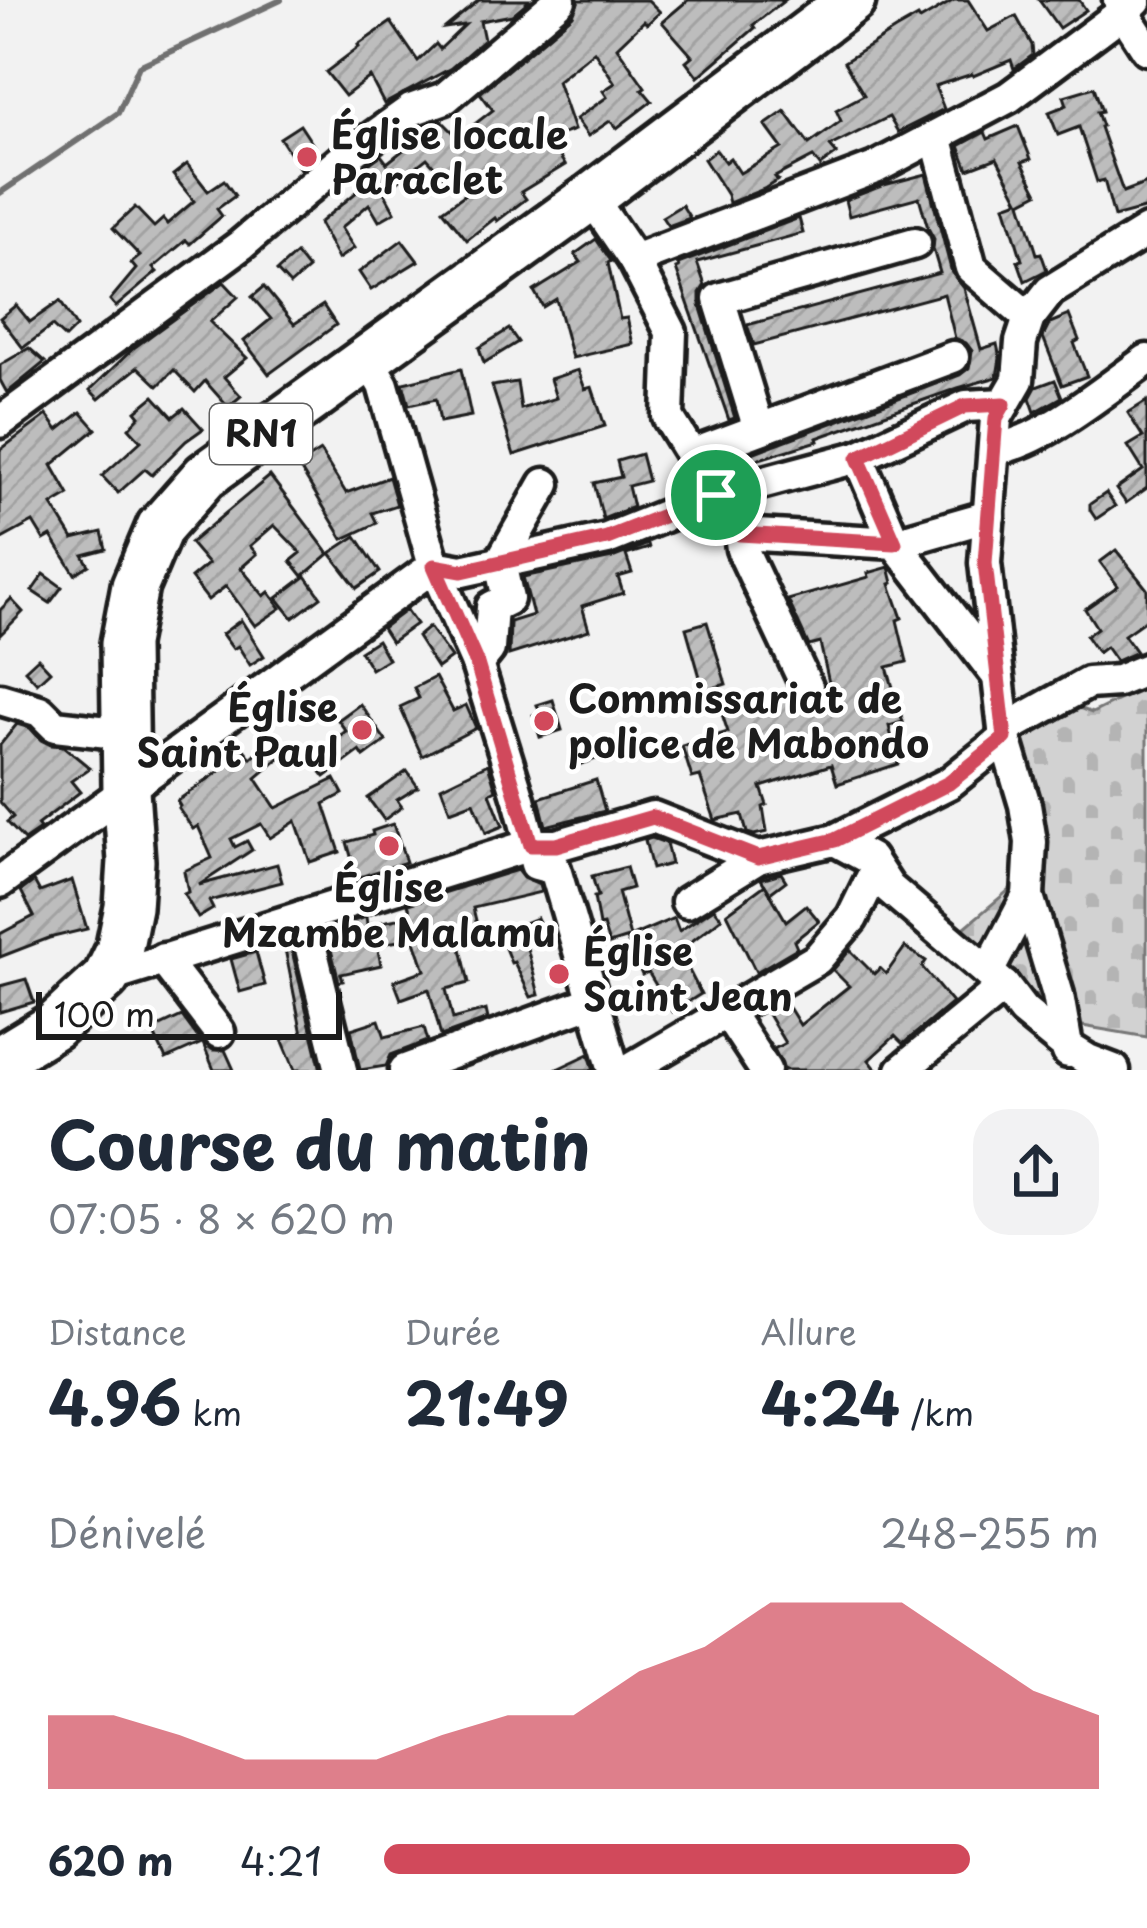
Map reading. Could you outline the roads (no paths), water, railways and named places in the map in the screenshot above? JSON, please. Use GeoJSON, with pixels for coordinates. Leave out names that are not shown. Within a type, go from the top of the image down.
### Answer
{"type":"FeatureCollection","features":[{"type":"Feature","properties":{"kind":"highway","name":"RN1"},"geometry":{"type":"LineString","coordinates":[[0,1059],[54,1026],[106,978],[119,951],[131,861],[124,644],[135,586],[160,527],[205,476],[591,197],[852,0]]}},
{"type":"Feature","properties":{"kind":"street"},"geometry":{"type":"LineString","coordinates":[[0,422],[241,245],[344,158],[410,110],[445,98],[560,0]]}},
{"type":"Feature","properties":{"kind":"street"},"geometry":{"type":"LineString","coordinates":[[634,260],[875,167],[936,136],[1010,97],[1126,4],[1147,49]]}},
{"type":"Feature","properties":{"kind":"street"},"geometry":{"type":"LineString","coordinates":[[936,136],[971,268],[1029,318]]}},
{"type":"Feature","properties":{"kind":"street"},"geometry":{"type":"LineString","coordinates":[[591,197],[634,260],[670,332],[668,417],[740,534],[742,549],[807,687]]}},
{"type":"Feature","properties":{"kind":"street"},"geometry":{"type":"LineString","coordinates":[[902,1070],[996,979],[1028,896],[1028,823],[1005,734],[985,563],[996,418],[1018,380],[1021,342],[1029,318],[1049,292],[1147,231]]}},
{"type":"Feature","properties":{"kind":"street"},"geometry":{"type":"LineString","coordinates":[[758,429],[719,299],[915,243]]}},
{"type":"Feature","properties":{"kind":"street"},"geometry":{"type":"LineString","coordinates":[[692,455],[953,357]]}},
{"type":"Feature","properties":{"kind":"street"},"geometry":{"type":"LineString","coordinates":[[368,358],[383,385],[434,566],[477,664],[536,864],[555,868],[614,1070]]}},
{"type":"Feature","properties":{"kind":"street"},"geometry":{"type":"LineString","coordinates":[[995,449],[1013,447],[1041,432],[1147,360]]}},
{"type":"Feature","properties":{"kind":"street"},"geometry":{"type":"LineString","coordinates":[[0,882],[434,566],[462,571],[607,538],[716,495],[858,458],[965,406],[1004,404]]}},
{"type":"Feature","properties":{"kind":"street"},"geometry":{"type":"LineString","coordinates":[[858,458],[895,543],[998,677]]}},
{"type":"Feature","properties":{"kind":"street"},"geometry":{"type":"LineString","coordinates":[[477,664],[489,649],[492,607],[508,599],[500,562],[544,484]]}},
{"type":"Feature","properties":{"kind":"street"},"geometry":{"type":"LineString","coordinates":[[740,534],[895,543],[989,516]]}},
{"type":"Feature","properties":{"kind":"street"},"geometry":{"type":"LineString","coordinates":[[687,902],[758,858],[835,840],[949,783],[1005,734],[1088,682],[1118,681],[1147,669]]}},
{"type":"Feature","properties":{"kind":"street"},"geometry":{"type":"LineString","coordinates":[[0,699],[40,711],[55,726],[126,734]]}},
{"type":"Feature","properties":{"kind":"street"},"geometry":{"type":"LineString","coordinates":[[106,978],[531,845],[556,845],[653,817],[758,858]]}},
{"type":"Feature","properties":{"kind":"street"},"geometry":{"type":"LineString","coordinates":[[835,840],[870,859],[889,888],[1087,1064]]}},
{"type":"Feature","properties":{"kind":"street"},"geometry":{"type":"LineString","coordinates":[[628,1070],[817,959],[852,918],[876,869]]}},
{"type":"Feature","properties":{"kind":"street"},"geometry":{"type":"LineString","coordinates":[[1028,896],[1058,994],[1087,1064]]}},
{"type":"Feature","properties":{"kind":"street"},"geometry":{"type":"LineString","coordinates":[[303,916],[341,1070]]}},
{"type":"Feature","properties":{"kind":"street"},"geometry":{"type":"LineString","coordinates":[[163,959],[219,1032]]}},
{"type":"Feature","properties":{"kind":"street"},"geometry":{"type":"LineString","coordinates":[[405,1070],[596,1000]]}},
{"type":"Feature","properties":{"kind":"street"},"geometry":{"type":"LineString","coordinates":[[727,1012],[764,1070]]}},
{"type":"Feature","properties":{"kind":"waterway"},"geometry":{"type":"LineString","coordinates":[[0,193],[118,113],[139,66],[281,0]]}},
{"type":"Feature","properties":{"kind":"place","name":"Église locale Paraclet"},"geometry":{"type":"Point","coordinates":[307,157]}},
{"type":"Feature","properties":{"kind":"place","name":"Commissariat de police de Mabondo"},"geometry":{"type":"Point","coordinates":[544,721]}},
{"type":"Feature","properties":{"kind":"place","name":"Église Saint Paul"},"geometry":{"type":"Point","coordinates":[362,730]}},
{"type":"Feature","properties":{"kind":"place","name":"Église Mzambe Malamu"},"geometry":{"type":"Point","coordinates":[389,846]}},
{"type":"Feature","properties":{"kind":"place","name":"Église Saint Jean"},"geometry":{"type":"Point","coordinates":[559,974]}}]}
